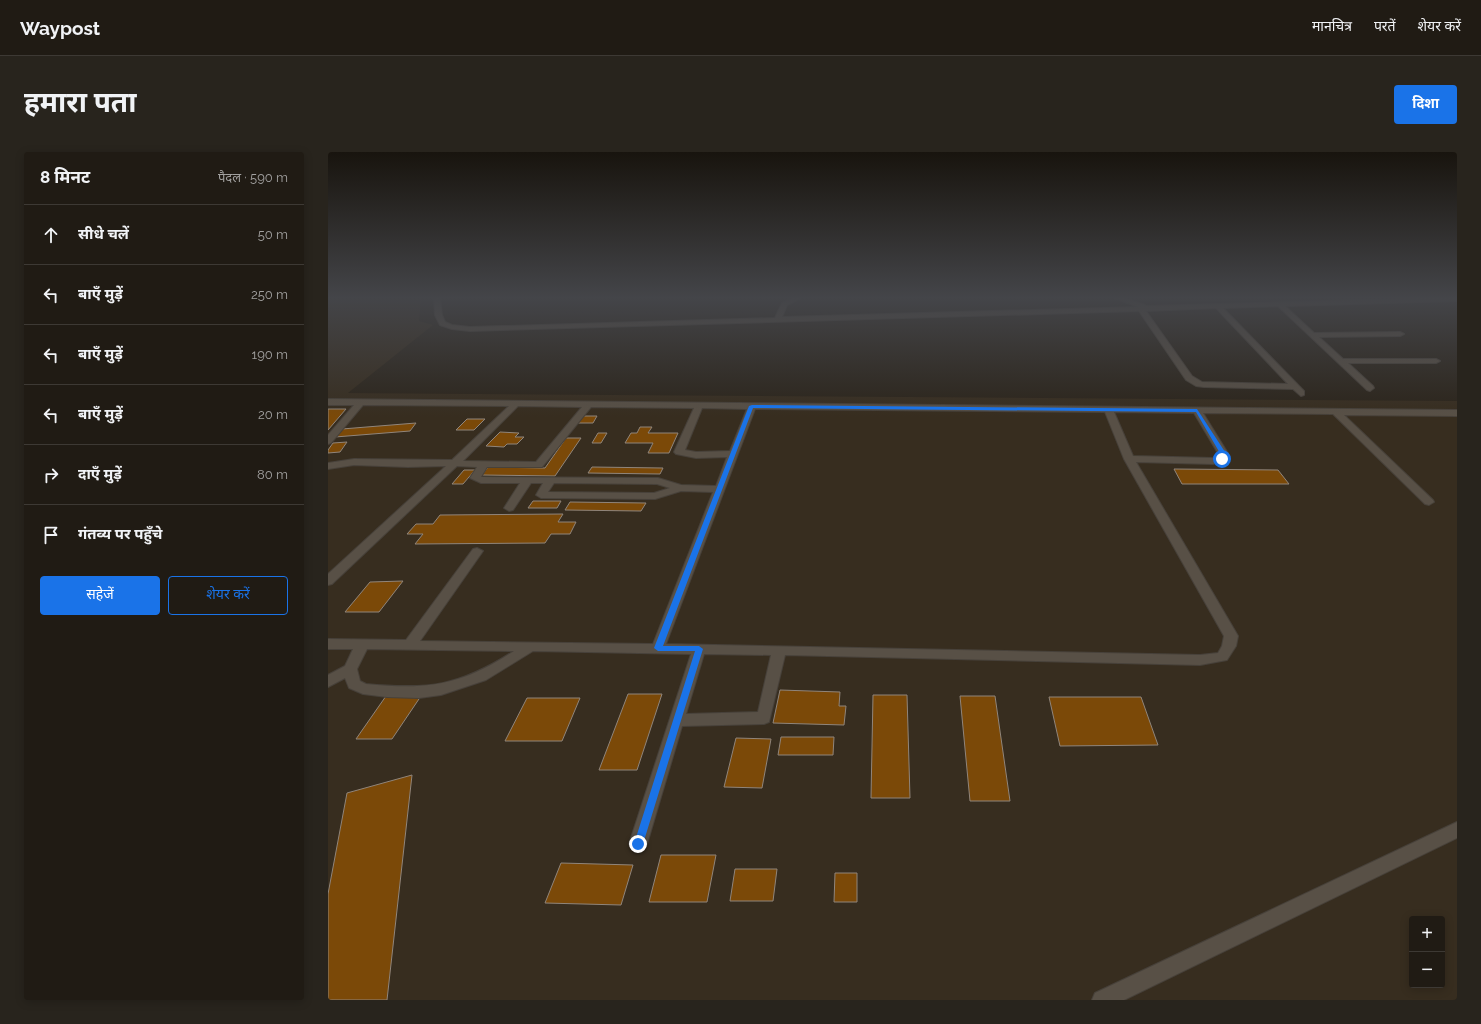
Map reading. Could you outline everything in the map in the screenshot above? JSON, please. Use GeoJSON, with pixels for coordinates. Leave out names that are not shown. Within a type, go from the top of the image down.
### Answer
{"type":"FeatureCollection","features":[{"type":"Feature","properties":{"kind":"street"},"geometry":{"type":"LineString","coordinates":[[1161,338],[1183,370],[1194,382],[1204,385],[1294,386]]}},
{"type":"Feature","properties":{"kind":"street"},"geometry":{"type":"LineString","coordinates":[[1247,338],[1300,393]]}},
{"type":"Feature","properties":{"kind":"street"},"geometry":{"type":"LineString","coordinates":[[1315,338],[1370,388]]}},
{"type":"Feature","properties":{"kind":"street"},"geometry":{"type":"LineString","coordinates":[[1341,361],[1436,361]]}},
{"type":"Feature","properties":{"kind":"street"},"geometry":{"type":"LineString","coordinates":[[328,402],[1457,413]]}},
{"type":"Feature","properties":{"kind":"street"},"geometry":{"type":"LineString","coordinates":[[328,441],[360,403]]}},
{"type":"Feature","properties":{"kind":"street"},"geometry":{"type":"LineString","coordinates":[[328,580],[454,464],[516,404]]}},
{"type":"Feature","properties":{"kind":"street"},"geometry":{"type":"LineString","coordinates":[[328,466],[349,462],[419,465],[435,463],[539,465],[588,405]]}},
{"type":"Feature","properties":{"kind":"street"},"geometry":{"type":"LineString","coordinates":[[699,406],[679,452],[696,455],[733,454]]}},
{"type":"Feature","properties":{"kind":"street"},"geometry":{"type":"LineString","coordinates":[[658,648],[752,406]]}},
{"type":"Feature","properties":{"kind":"street"},"geometry":{"type":"LineString","coordinates":[[328,644],[779,650],[1200,660],[1222,657],[1230,646],[1231,636],[1129,459],[1109,410]]}},
{"type":"Feature","properties":{"kind":"street"},"geometry":{"type":"LineString","coordinates":[[1129,459],[1213,461],[1222,459],[1224,455],[1197,411]]}},
{"type":"Feature","properties":{"kind":"street"},"geometry":{"type":"LineString","coordinates":[[1336,412],[1429,502]]}},
{"type":"Feature","properties":{"kind":"street"},"geometry":{"type":"LineString","coordinates":[[484,464],[475,478],[481,480],[658,480],[680,488],[720,489]]}},
{"type":"Feature","properties":{"kind":"street"},"geometry":{"type":"LineString","coordinates":[[509,508],[527,480]]}},
{"type":"Feature","properties":{"kind":"street"},"geometry":{"type":"LineString","coordinates":[[550,480],[542,495],[655,496],[680,488]]}},
{"type":"Feature","properties":{"kind":"street"},"geometry":{"type":"LineString","coordinates":[[410,646],[477,552]]}},
{"type":"Feature","properties":{"kind":"street"},"geometry":{"type":"LineString","coordinates":[[328,682],[350,669],[362,645]]}},
{"type":"Feature","properties":{"kind":"street"},"geometry":{"type":"LineString","coordinates":[[350,669],[354,684],[363,689],[428,692],[462,684],[511,660],[530,647]]}},
{"type":"Feature","properties":{"kind":"street"},"geometry":{"type":"LineString","coordinates":[[638,844],[699,649]]}},
{"type":"Feature","properties":{"kind":"street"},"geometry":{"type":"LineString","coordinates":[[677,720],[764,718],[779,650]]}},
{"type":"Feature","properties":{"kind":"street"},"geometry":{"type":"LineString","coordinates":[[1102,1000],[1457,830]]}},
{"type":"Feature","properties":{"kind":"shaded area"},"geometry":{"type":"Polygon","coordinates":[[[328,338],[417,338],[348,393],[1457,401],[1457,1000],[328,1000],[328,338]]]}},
{"type":"Feature","properties":{"kind":"building"},"geometry":{"type":"Polygon","coordinates":[[[328,409],[346,409],[328,430],[328,409]]]}},
{"type":"Feature","properties":{"kind":"building"},"geometry":{"type":"Polygon","coordinates":[[[583,416],[597,416],[593,423],[578,423],[583,416]]]}},
{"type":"Feature","properties":{"kind":"building"},"geometry":{"type":"Polygon","coordinates":[[[467,419],[485,419],[474,430],[456,430],[467,419]]]}},
{"type":"Feature","properties":{"kind":"building"},"geometry":{"type":"Polygon","coordinates":[[[416,423],[410,431],[335,437],[342,429],[416,423]]]}},
{"type":"Feature","properties":{"kind":"building"},"geometry":{"type":"Polygon","coordinates":[[[640,427],[652,427],[648,433],[678,433],[669,453],[648,453],[653,443],[625,443],[631,433],[637,433],[640,427]]]}},
{"type":"Feature","properties":{"kind":"building"},"geometry":{"type":"Polygon","coordinates":[[[500,432],[519,433],[515,437],[524,437],[517,444],[507,444],[504,447],[486,446],[500,432]]]}},
{"type":"Feature","properties":{"kind":"building"},"geometry":{"type":"Polygon","coordinates":[[[598,433],[607,433],[601,443],[592,443],[598,433]]]}},
{"type":"Feature","properties":{"kind":"building"},"geometry":{"type":"Polygon","coordinates":[[[566,438],[581,438],[555,476],[482,475],[488,467],[545,468],[566,438]]]}},
{"type":"Feature","properties":{"kind":"building"},"geometry":{"type":"Polygon","coordinates":[[[347,442],[340,452],[328,453],[328,450],[333,443],[347,442]]]}},
{"type":"Feature","properties":{"kind":"building"},"geometry":{"type":"Polygon","coordinates":[[[592,467],[663,468],[660,474],[588,473],[592,467]]]}},
{"type":"Feature","properties":{"kind":"building"},"geometry":{"type":"Polygon","coordinates":[[[1174,469],[1278,470],[1289,484],[1182,484],[1174,469]]]}},
{"type":"Feature","properties":{"kind":"building"},"geometry":{"type":"Polygon","coordinates":[[[464,470],[475,470],[463,484],[452,484],[464,470]]]}},
{"type":"Feature","properties":{"kind":"building"},"geometry":{"type":"Polygon","coordinates":[[[533,501],[561,501],[557,508],[528,508],[533,501]]]}},
{"type":"Feature","properties":{"kind":"building"},"geometry":{"type":"Polygon","coordinates":[[[570,502],[646,503],[641,511],[565,510],[570,502]]]}},
{"type":"Feature","properties":{"kind":"building"},"geometry":{"type":"Polygon","coordinates":[[[563,514],[558,522],[576,522],[570,534],[551,534],[545,543],[415,544],[423,534],[407,534],[416,524],[433,524],[440,515],[563,514]]]}},
{"type":"Feature","properties":{"kind":"building"},"geometry":{"type":"Polygon","coordinates":[[[403,581],[379,612],[345,612],[370,582],[403,581]]]}},
{"type":"Feature","properties":{"kind":"building"},"geometry":{"type":"Polygon","coordinates":[[[780,690],[840,692],[839,706],[846,706],[844,725],[773,723],[780,690]]]}},
{"type":"Feature","properties":{"kind":"building"},"geometry":{"type":"Polygon","coordinates":[[[628,694],[662,694],[637,770],[599,770],[628,694]]]}},
{"type":"Feature","properties":{"kind":"building"},"geometry":{"type":"Polygon","coordinates":[[[873,695],[907,695],[910,798],[871,798],[873,695]]]}},
{"type":"Feature","properties":{"kind":"building"},"geometry":{"type":"Polygon","coordinates":[[[386,696],[421,696],[392,739],[356,739],[386,696]]]}},
{"type":"Feature","properties":{"kind":"building"},"geometry":{"type":"Polygon","coordinates":[[[960,696],[995,696],[1010,801],[970,801],[960,696]]]}},
{"type":"Feature","properties":{"kind":"building"},"geometry":{"type":"Polygon","coordinates":[[[1049,697],[1141,697],[1158,745],[1060,746],[1049,697]]]}},
{"type":"Feature","properties":{"kind":"building"},"geometry":{"type":"Polygon","coordinates":[[[527,698],[580,698],[562,741],[505,741],[527,698]]]}},
{"type":"Feature","properties":{"kind":"building"},"geometry":{"type":"Polygon","coordinates":[[[781,737],[834,737],[833,755],[778,755],[781,737]]]}},
{"type":"Feature","properties":{"kind":"building"},"geometry":{"type":"Polygon","coordinates":[[[736,738],[771,739],[762,788],[724,787],[736,738]]]}},
{"type":"Feature","properties":{"kind":"building"},"geometry":{"type":"Polygon","coordinates":[[[412,775],[387,1000],[328,1000],[328,894],[347,793],[412,775]]]}},
{"type":"Feature","properties":{"kind":"building"},"geometry":{"type":"Polygon","coordinates":[[[661,855],[716,855],[707,902],[649,902],[661,855]]]}},
{"type":"Feature","properties":{"kind":"building"},"geometry":{"type":"Polygon","coordinates":[[[561,863],[633,865],[621,905],[545,903],[561,863]]]}},
{"type":"Feature","properties":{"kind":"building"},"geometry":{"type":"Polygon","coordinates":[[[735,869],[777,869],[773,901],[730,901],[735,869]]]}},
{"type":"Feature","properties":{"kind":"building"},"geometry":{"type":"Polygon","coordinates":[[[835,873],[857,873],[857,902],[834,902],[835,873]]]}},
{"type":"Feature","properties":{"kind":"route"},"geometry":{"type":"LineString","coordinates":[[638,844],[699,649],[658,648],[752,406],[1197,411],[1224,455],[1224,458],[1222,459]]}}]}
